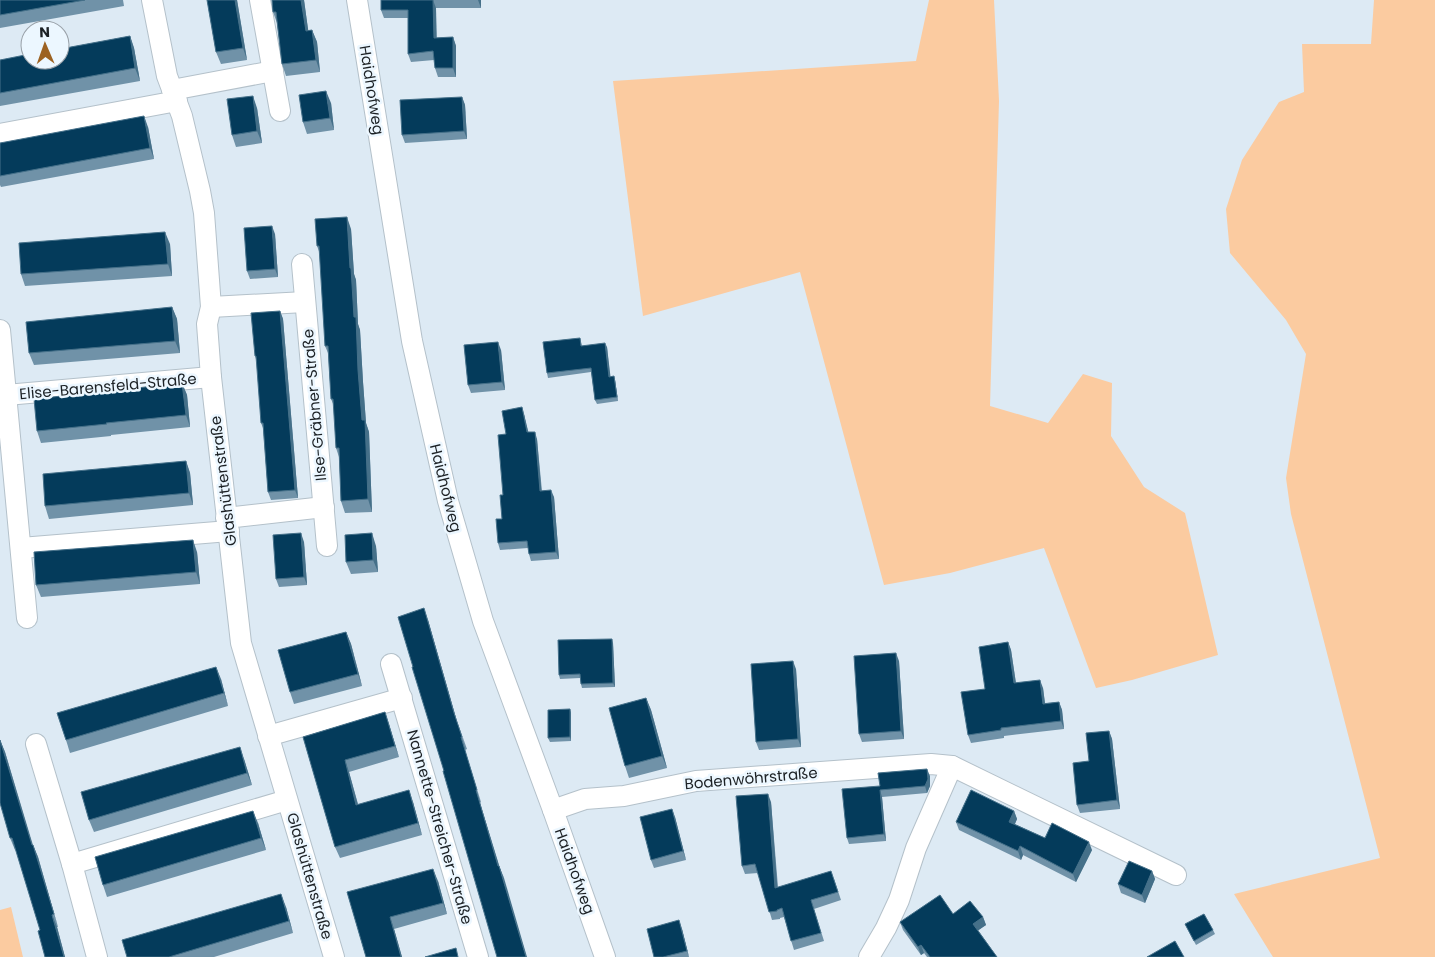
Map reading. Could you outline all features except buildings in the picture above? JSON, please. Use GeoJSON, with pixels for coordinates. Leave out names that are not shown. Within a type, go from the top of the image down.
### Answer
{"type":"FeatureCollection","features":[{"type":"Feature","properties":{"kind":"street","name":"Glashüttenstraße"},"geometry":{"type":"LineString","coordinates":[[152,0],[167,76],[182,116],[204,213],[211,307],[207,324],[211,377],[241,643],[334,957]]}},
{"type":"Feature","properties":{"kind":"street"},"geometry":{"type":"LineString","coordinates":[[260,0],[280,111]]}},
{"type":"Feature","properties":{"kind":"street","name":"Haidhofweg"},"geometry":{"type":"LineString","coordinates":[[357,0],[412,340],[448,501],[483,621],[605,957]]}},
{"type":"Feature","properties":{"kind":"street"},"geometry":{"type":"LineString","coordinates":[[0,134],[175,96],[273,71]]}},
{"type":"Feature","properties":{"kind":"street","name":"Ilse-Gräbner-Straße"},"geometry":{"type":"LineString","coordinates":[[302,264],[328,546]]}},
{"type":"Feature","properties":{"kind":"street"},"geometry":{"type":"LineString","coordinates":[[211,307],[305,302]]}},
{"type":"Feature","properties":{"kind":"street","name":"Elise-Barensfeld-Straße"},"geometry":{"type":"LineString","coordinates":[[0,330],[27,618]]}},
{"type":"Feature","properties":{"kind":"street","name":"Elise-Barensfeld-Straße"},"geometry":{"type":"LineString","coordinates":[[6,395],[211,377]]}},
{"type":"Feature","properties":{"kind":"street"},"geometry":{"type":"LineString","coordinates":[[21,548],[228,525],[324,507]]}},
{"type":"Feature","properties":{"kind":"street","name":"Nannette-Streicher-Straße"},"geometry":{"type":"LineString","coordinates":[[391,664],[478,957]]}},
{"type":"Feature","properties":{"kind":"street"},"geometry":{"type":"LineString","coordinates":[[268,736],[402,698]]}},
{"type":"Feature","properties":{"kind":"street"},"geometry":{"type":"LineString","coordinates":[[36,744],[72,864],[97,957]]}},
{"type":"Feature","properties":{"kind":"street","name":"Bodenwöhrstraße"},"geometry":{"type":"LineString","coordinates":[[553,810],[585,799],[624,796],[696,781],[931,764],[952,766],[1176,875]]}},
{"type":"Feature","properties":{"kind":"street"},"geometry":{"type":"LineString","coordinates":[[869,957],[886,928],[899,900],[916,848],[952,766]]}},
{"type":"Feature","properties":{"kind":"street"},"geometry":{"type":"LineString","coordinates":[[72,864],[287,800]]}},
{"type":"Feature","properties":{"kind":"shaded area"},"geometry":{"type":"Polygon","coordinates":[[[929,0],[994,0],[999,101],[990,406],[1048,423],[1083,374],[1112,383],[1111,436],[1144,487],[1185,513],[1218,655],[1132,680],[1096,688],[1044,548],[950,573],[884,585],[800,272],[643,316],[613,81],[916,61],[929,0]]]}},
{"type":"Feature","properties":{"kind":"shaded area"},"geometry":{"type":"Polygon","coordinates":[[[1374,0],[1435,0],[1435,957],[1273,957],[1234,894],[1380,858],[1291,514],[1286,478],[1306,354],[1286,320],[1230,253],[1226,209],[1242,160],[1279,102],[1304,92],[1302,44],[1371,44],[1374,0]]]}},
{"type":"Feature","properties":{"kind":"shaded area"},"geometry":{"type":"Polygon","coordinates":[[[11,907],[23,957],[0,957],[0,910],[11,907]]]}}]}
